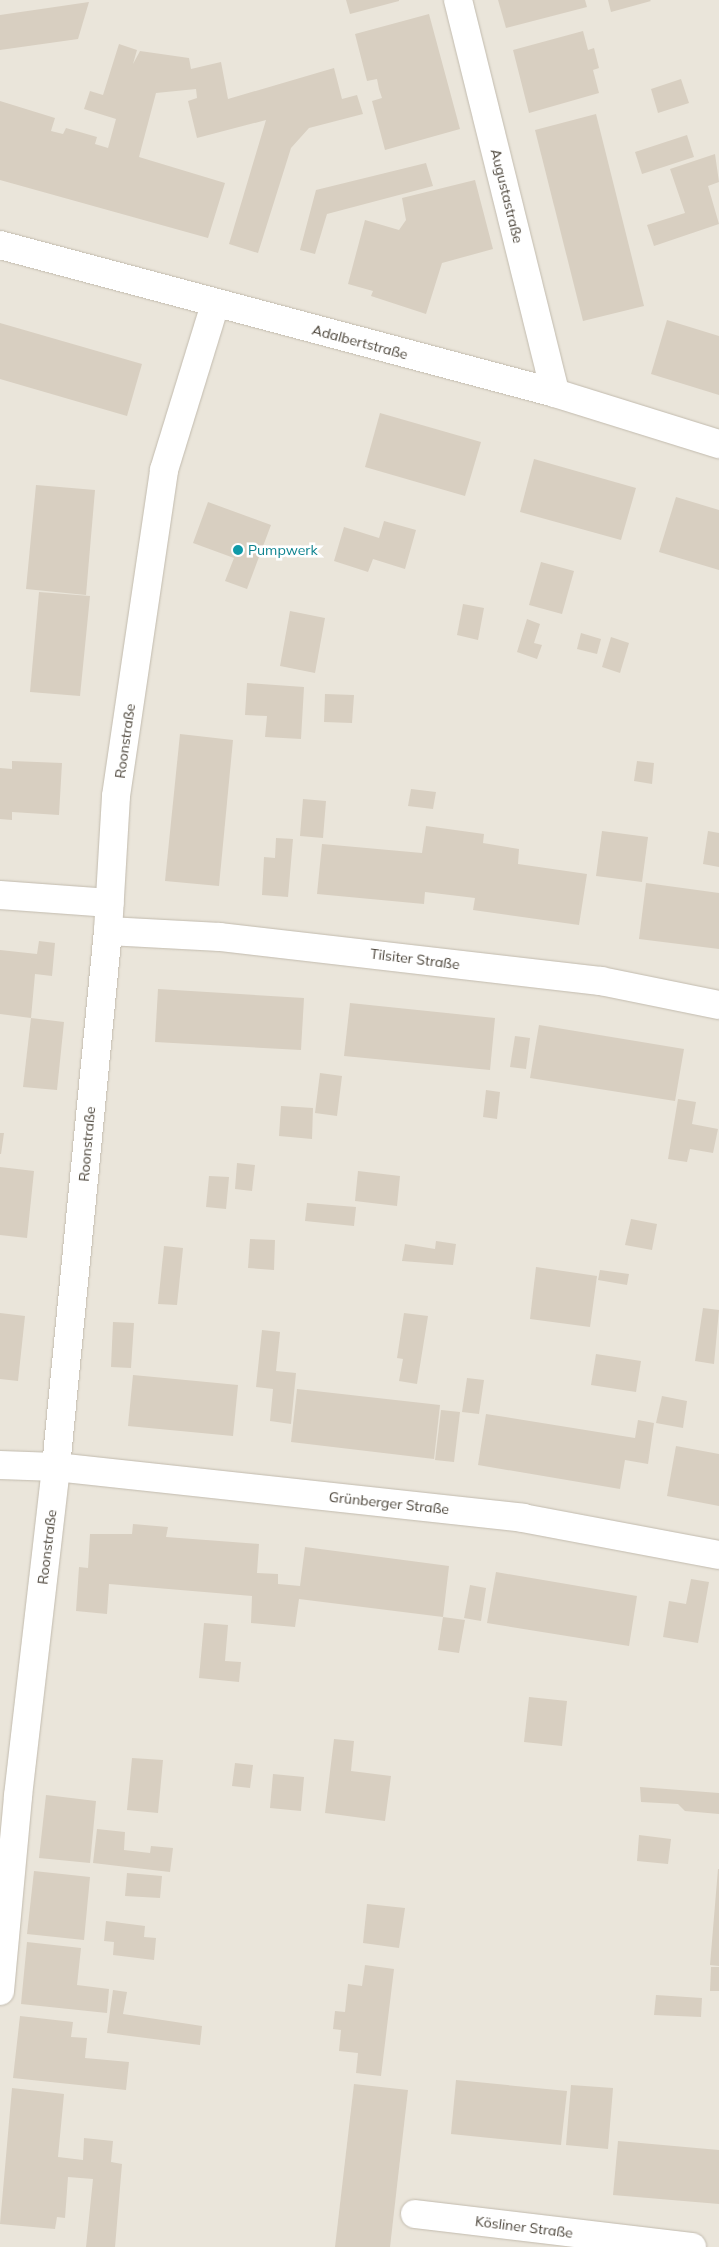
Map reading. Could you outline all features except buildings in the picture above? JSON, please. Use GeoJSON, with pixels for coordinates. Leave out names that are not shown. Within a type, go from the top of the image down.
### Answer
{"type":"FeatureCollection","features":[{"type":"Feature","properties":{"kind":"street","name":"Augustastraße"},"geometry":{"type":"LineString","coordinates":[[458,0],[555,393]]}},
{"type":"Feature","properties":{"kind":"street","name":"Adalbertstraße"},"geometry":{"type":"LineString","coordinates":[[0,245],[215,304],[555,393],[719,444]]}},
{"type":"Feature","properties":{"kind":"street","name":"Roonstraße"},"geometry":{"type":"LineString","coordinates":[[0,1991],[9,1795],[56,1466],[108,931],[116,796],[164,470],[215,304]]}},
{"type":"Feature","properties":{"kind":"street"},"geometry":{"type":"LineString","coordinates":[[0,895],[110,903]]}},
{"type":"Feature","properties":{"kind":"street","name":"Tilsiter Straße"},"geometry":{"type":"LineString","coordinates":[[108,931],[220,937],[601,981],[719,1005]]}},
{"type":"Feature","properties":{"kind":"street","name":"Grünberger Straße"},"geometry":{"type":"LineString","coordinates":[[0,1465],[56,1466],[523,1518],[719,1555]]}},
{"type":"Feature","properties":{"kind":"street","name":"Kösliner Straße"},"geometry":{"type":"LineString","coordinates":[[415,2214],[692,2247]]}},
{"type":"Feature","properties":{"kind":"shaded area"},"geometry":{"type":"Polygon","coordinates":[[[0,0],[719,0],[719,2247],[0,2247],[0,0]]]}},
{"type":"Feature","properties":{"kind":"place","name":"Pumpwerk"},"geometry":{"type":"Point","coordinates":[238,550]}}]}
